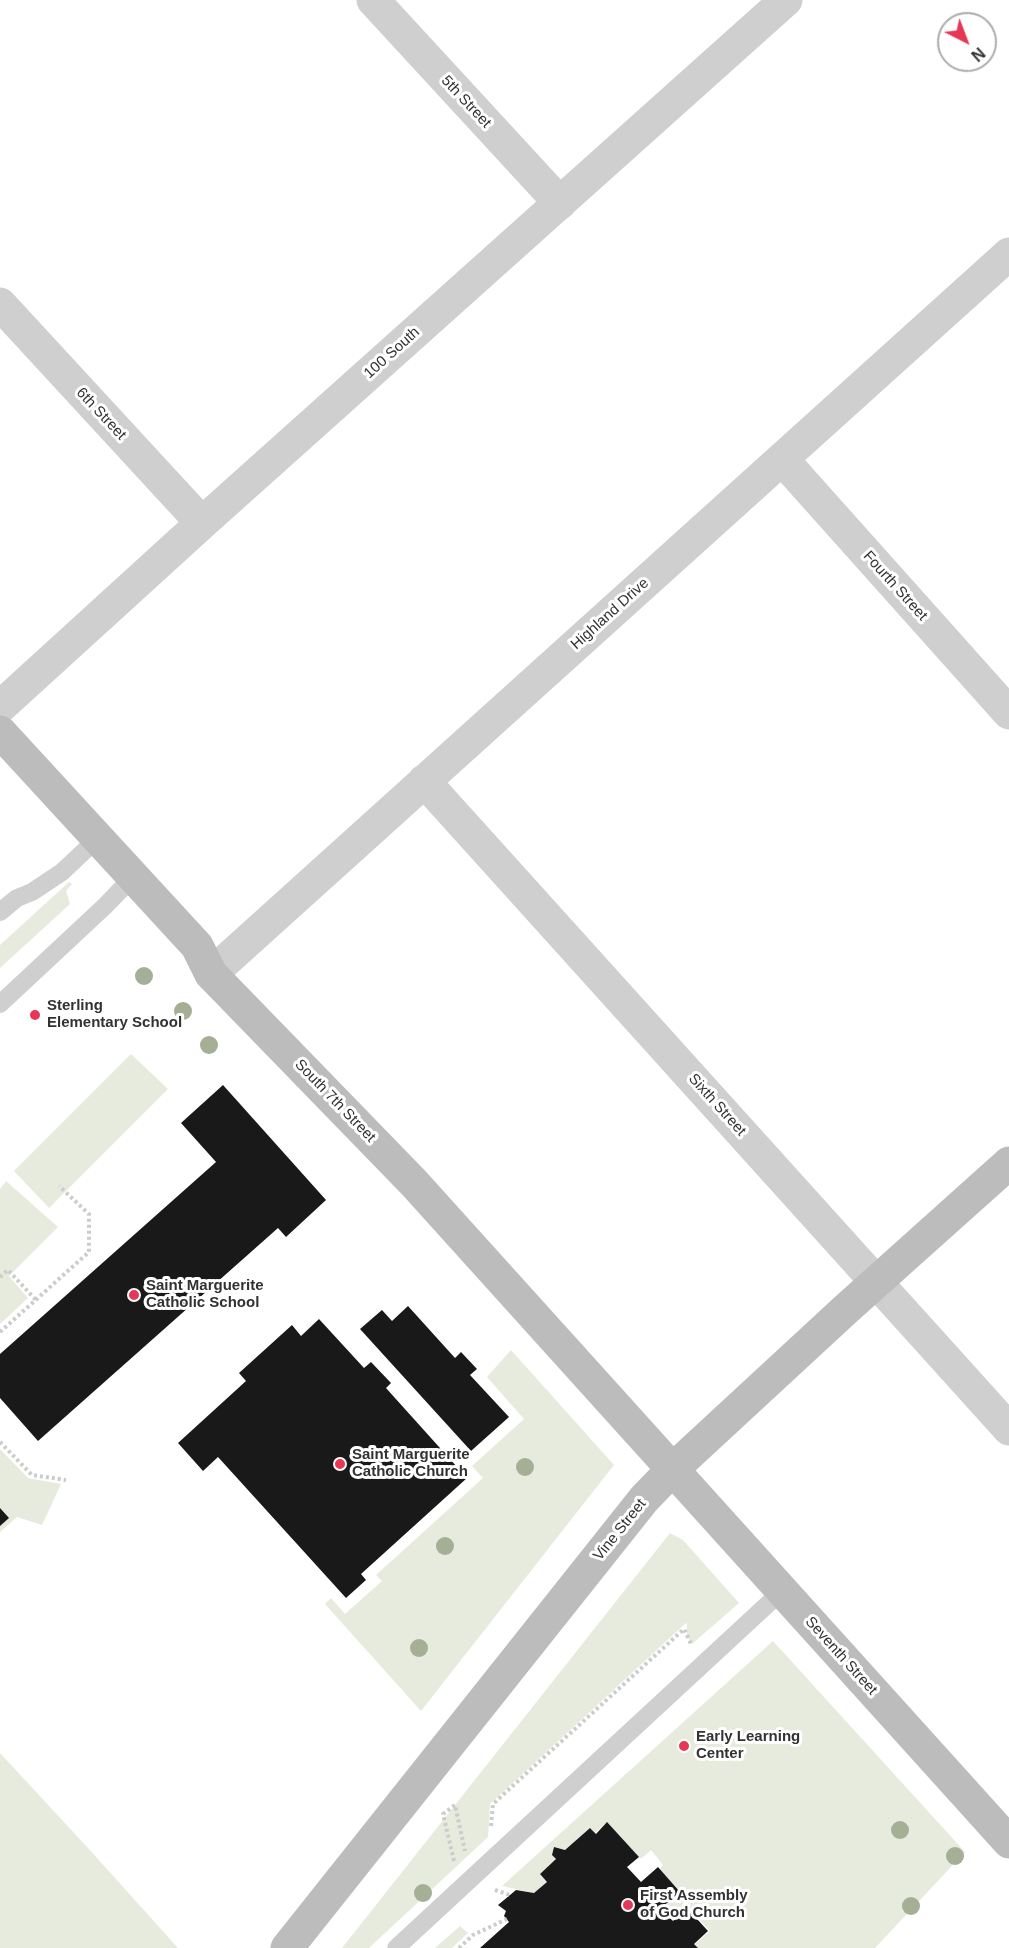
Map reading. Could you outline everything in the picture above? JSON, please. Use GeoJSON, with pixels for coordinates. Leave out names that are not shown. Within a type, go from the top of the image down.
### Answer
{"type":"FeatureCollection","features":[{"type":"Feature","properties":{"kind":"street","name":"5th Street"},"geometry":{"type":"LineString","coordinates":[[373,0],[560,203]]}},
{"type":"Feature","properties":{"kind":"street","name":"100 South"},"geometry":{"type":"LineString","coordinates":[[0,707],[786,0]]}},
{"type":"Feature","properties":{"kind":"street","name":"Highland Drive"},"geometry":{"type":"LineString","coordinates":[[211,974],[1009,254]]}},
{"type":"Feature","properties":{"kind":"street","name":"6th Street"},"geometry":{"type":"LineString","coordinates":[[0,304],[202,523]]}},
{"type":"Feature","properties":{"kind":"street","name":"Fourth Street"},"geometry":{"type":"LineString","coordinates":[[782,459],[1009,713]]}},
{"type":"Feature","properties":{"kind":"street","name":"South 7th Street"},"geometry":{"type":"LineString","coordinates":[[0,732],[197,946],[211,974],[414,1182],[673,1469]]}},
{"type":"Feature","properties":{"kind":"street","name":"Sixth Street"},"geometry":{"type":"LineString","coordinates":[[424,781],[1009,1429]]}},
{"type":"Feature","properties":{"kind":"street","name":"Vine Street"},"geometry":{"type":"LineString","coordinates":[[287,1948],[644,1499],[673,1469],[1009,1163]]}},
{"type":"Feature","properties":{"kind":"street","name":"Seventh Street"},"geometry":{"type":"LineString","coordinates":[[673,1469],[1009,1842]]}},
{"type":"Feature","properties":{"kind":"lane"},"geometry":{"type":"LineString","coordinates":[[0,912],[17,898],[32,892],[62,872],[97,838]]}},
{"type":"Feature","properties":{"kind":"lane"},"geometry":{"type":"LineString","coordinates":[[0,1004],[97,914],[133,877]]}},
{"type":"Feature","properties":{"kind":"lane"},"geometry":{"type":"LineString","coordinates":[[0,889],[6,895],[17,898]]}},
{"type":"Feature","properties":{"kind":"lane"},"geometry":{"type":"LineString","coordinates":[[396,1948],[782,1591]]}},
{"type":"Feature","properties":{"kind":"path"},"geometry":{"type":"LineString","coordinates":[[0,1332],[89,1252],[89,1215],[59,1186]]}},
{"type":"Feature","properties":{"kind":"path"},"geometry":{"type":"LineString","coordinates":[[0,1278],[8,1270],[36,1300]]}},
{"type":"Feature","properties":{"kind":"path"},"geometry":{"type":"LineString","coordinates":[[0,1442],[32,1475],[66,1480]]}},
{"type":"Feature","properties":{"kind":"path"},"geometry":{"type":"LineString","coordinates":[[491,1827],[493,1804],[684,1629],[693,1648]]}},
{"type":"Feature","properties":{"kind":"path"},"geometry":{"type":"LineString","coordinates":[[456,1871],[443,1814],[455,1805],[467,1860]]}},
{"type":"Feature","properties":{"kind":"path"},"geometry":{"type":"LineString","coordinates":[[486,1888],[510,1895]]}},
{"type":"Feature","properties":{"kind":"path"},"geometry":{"type":"LineString","coordinates":[[459,1948],[473,1935],[507,1919]]}},
{"type":"Feature","properties":{"kind":"shaded area"},"geometry":{"type":"Polygon","coordinates":[[[69,882],[72,884],[66,891],[70,904],[0,968],[0,945],[69,882]]]}},
{"type":"Feature","properties":{"kind":"shaded area"},"geometry":{"type":"Polygon","coordinates":[[[131,1054],[168,1089],[49,1208],[14,1171],[131,1054]]]}},
{"type":"Feature","properties":{"kind":"shaded area"},"geometry":{"type":"Polygon","coordinates":[[[6,1181],[58,1227],[9,1276],[28,1298],[0,1324],[0,1189],[6,1181]]]}},
{"type":"Feature","properties":{"kind":"shaded area"},"geometry":{"type":"Polygon","coordinates":[[[511,1350],[614,1465],[421,1711],[325,1604],[331,1598],[345,1614],[382,1581],[376,1575],[483,1478],[472,1466],[524,1419],[487,1377],[511,1350]]]}},
{"type":"Feature","properties":{"kind":"shaded area"},"geometry":{"type":"Polygon","coordinates":[[[0,1449],[28,1478],[61,1484],[42,1525],[17,1517],[0,1532],[0,1449]]]}},
{"type":"Feature","properties":{"kind":"shaded area"},"geometry":{"type":"Polygon","coordinates":[[[670,1533],[683,1540],[739,1603],[692,1644],[687,1636],[686,1623],[490,1804],[488,1837],[369,1948],[342,1948],[670,1533]]]}},
{"type":"Feature","properties":{"kind":"shaded area"},"geometry":{"type":"Polygon","coordinates":[[[773,1641],[965,1852],[875,1948],[698,1948],[695,1944],[710,1931],[688,1907],[690,1904],[673,1920],[661,1908],[679,1891],[660,1869],[663,1865],[651,1850],[639,1858],[606,1823],[595,1833],[590,1828],[565,1850],[554,1847],[552,1855],[556,1859],[540,1874],[547,1882],[534,1893],[502,1886],[773,1641]]]}},
{"type":"Feature","properties":{"kind":"shaded area"},"geometry":{"type":"Polygon","coordinates":[[[0,1753],[88,1848],[178,1948],[0,1948],[0,1753]]]}},
{"type":"Feature","properties":{"kind":"shaded area"},"geometry":{"type":"Polygon","coordinates":[[[460,1926],[468,1933],[452,1948],[435,1948],[460,1926]]]}},
{"type":"Feature","properties":{"kind":"building","name":"Saint Marguerite Catholic School"},"geometry":{"type":"Polygon","coordinates":[[[223,1085],[326,1200],[286,1237],[278,1228],[38,1441],[0,1398],[0,1354],[216,1162],[181,1123],[223,1085]]]}},
{"type":"Feature","properties":{"kind":"building"},"geometry":{"type":"Polygon","coordinates":[[[408,1306],[455,1358],[461,1352],[477,1369],[470,1375],[509,1417],[471,1451],[360,1329],[382,1310],[392,1321],[408,1306]]]}},
{"type":"Feature","properties":{"kind":"building","name":"Saint Marguerite Catholic Church"},"geometry":{"type":"Polygon","coordinates":[[[319,1319],[364,1368],[371,1362],[391,1383],[386,1388],[467,1478],[361,1574],[366,1580],[346,1598],[218,1457],[203,1471],[178,1443],[246,1381],[239,1373],[292,1325],[301,1336],[319,1319]]]}},
{"type":"Feature","properties":{"kind":"building"},"geometry":{"type":"Polygon","coordinates":[[[0,1508],[9,1518],[0,1526],[0,1508]]]}},
{"type":"Feature","properties":{"kind":"building"},"geometry":{"type":"Polygon","coordinates":[[[607,1822],[639,1857],[627,1867],[641,1882],[658,1867],[680,1892],[661,1908],[673,1921],[687,1908],[708,1931],[694,1944],[698,1948],[480,1948],[509,1922],[504,1916],[506,1911],[498,1905],[516,1890],[534,1893],[547,1882],[540,1874],[556,1859],[552,1855],[554,1847],[565,1850],[590,1828],[596,1834],[607,1822]]]}},
{"type":"Feature","properties":{"kind":"place","name":"Sterling Elementary School"},"geometry":{"type":"Point","coordinates":[35,1015]}},
{"type":"Feature","properties":{"kind":"place","name":"Saint Marguerite Catholic School"},"geometry":{"type":"Point","coordinates":[134,1295]}},
{"type":"Feature","properties":{"kind":"place","name":"Saint Marguerite Catholic Church"},"geometry":{"type":"Point","coordinates":[340,1464]}},
{"type":"Feature","properties":{"kind":"place","name":"Early Learning Center"},"geometry":{"type":"Point","coordinates":[684,1746]}},
{"type":"Feature","properties":{"kind":"place","name":"First Assembly of God Church"},"geometry":{"type":"Point","coordinates":[628,1905]}}]}
